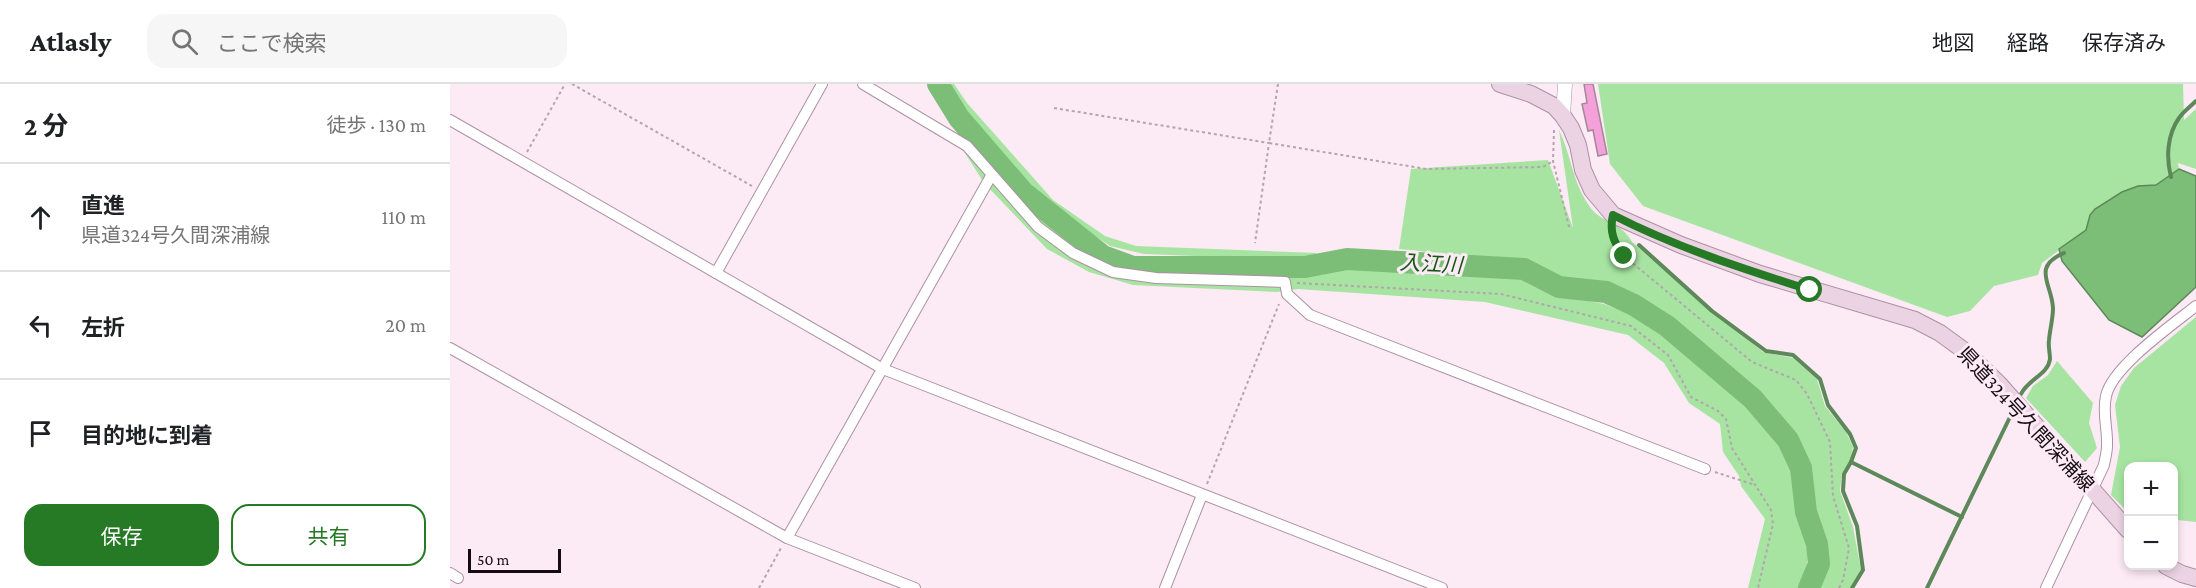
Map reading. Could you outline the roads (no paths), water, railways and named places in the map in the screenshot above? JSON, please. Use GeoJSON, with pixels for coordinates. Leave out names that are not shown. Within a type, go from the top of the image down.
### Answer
{"type":"FeatureCollection","features":[{"type":"Feature","properties":{"kind":"main road"},"geometry":{"type":"LineString","coordinates":[[1500,84],[1532,94],[1558,111]]}},
{"type":"Feature","properties":{"kind":"main road","name":"県道324号久間深浦線"},"geometry":{"type":"LineString","coordinates":[[1558,111],[1571,128],[1578,145],[1583,170],[1592,190],[1613,215],[1671,241],[1760,274],[1898,314],[1940,333],[1966,352],[2000,385],[2124,525]]}},
{"type":"Feature","properties":{"kind":"main road"},"geometry":{"type":"LineString","coordinates":[[2174,570],[2196,578]]}},
{"type":"Feature","properties":{"kind":"street"},"geometry":{"type":"LineString","coordinates":[[716,273],[822,84]]}},
{"type":"Feature","properties":{"kind":"street"},"geometry":{"type":"LineString","coordinates":[[863,84],[967,146],[1038,227],[1073,253],[1113,272],[1156,278],[1285,282],[1287,294],[1310,315],[1705,469]]}},
{"type":"Feature","properties":{"kind":"street"},"geometry":{"type":"LineString","coordinates":[[1558,111],[1565,84]]}},
{"type":"Feature","properties":{"kind":"street"},"geometry":{"type":"LineString","coordinates":[[450,120],[883,369],[1442,588]]}},
{"type":"Feature","properties":{"kind":"street"},"geometry":{"type":"LineString","coordinates":[[787,538],[992,176]]}},
{"type":"Feature","properties":{"kind":"street"},"geometry":{"type":"LineString","coordinates":[[2046,588],[2104,465],[2107,446],[2104,422],[2106,395],[2116,376],[2130,361],[2196,306]]}},
{"type":"Feature","properties":{"kind":"street"},"geometry":{"type":"LineString","coordinates":[[450,348],[787,538],[915,588]]}},
{"type":"Feature","properties":{"kind":"street"},"geometry":{"type":"LineString","coordinates":[[1166,588],[1202,495]]}},
{"type":"Feature","properties":{"kind":"waterway","name":"入江川"},"geometry":{"type":"LineString","coordinates":[[938,84],[959,118],[1023,192],[1103,256],[1133,267],[1305,267],[1347,259],[1524,269],[1559,287],[1606,292],[1634,305],[1667,326],[1753,399],[1788,440],[1801,468],[1806,512],[1817,544],[1819,564],[1809,588]]}},
{"type":"Feature","properties":{"kind":"waterway"},"geometry":{"type":"LineString","coordinates":[[2171,177],[2168,154],[2172,132],[2181,116],[2196,101]]}},
{"type":"Feature","properties":{"kind":"waterway"},"geometry":{"type":"LineString","coordinates":[[1639,245],[1712,311],[1766,351],[1793,355],[1820,379],[1828,405],[1850,434],[1856,448],[1844,474],[1843,491],[1857,526],[1863,570],[1852,588]]}},
{"type":"Feature","properties":{"kind":"waterway"},"geometry":{"type":"LineString","coordinates":[[2021,394],[2028,384],[2046,369],[2050,359],[2049,342],[2053,308],[2046,270],[2054,258],[2064,253]]}},
{"type":"Feature","properties":{"kind":"waterway"},"geometry":{"type":"LineString","coordinates":[[1927,588],[2011,415]]}},
{"type":"Feature","properties":{"kind":"waterway"},"geometry":{"type":"LineString","coordinates":[[1851,462],[1962,517]]}}]}
